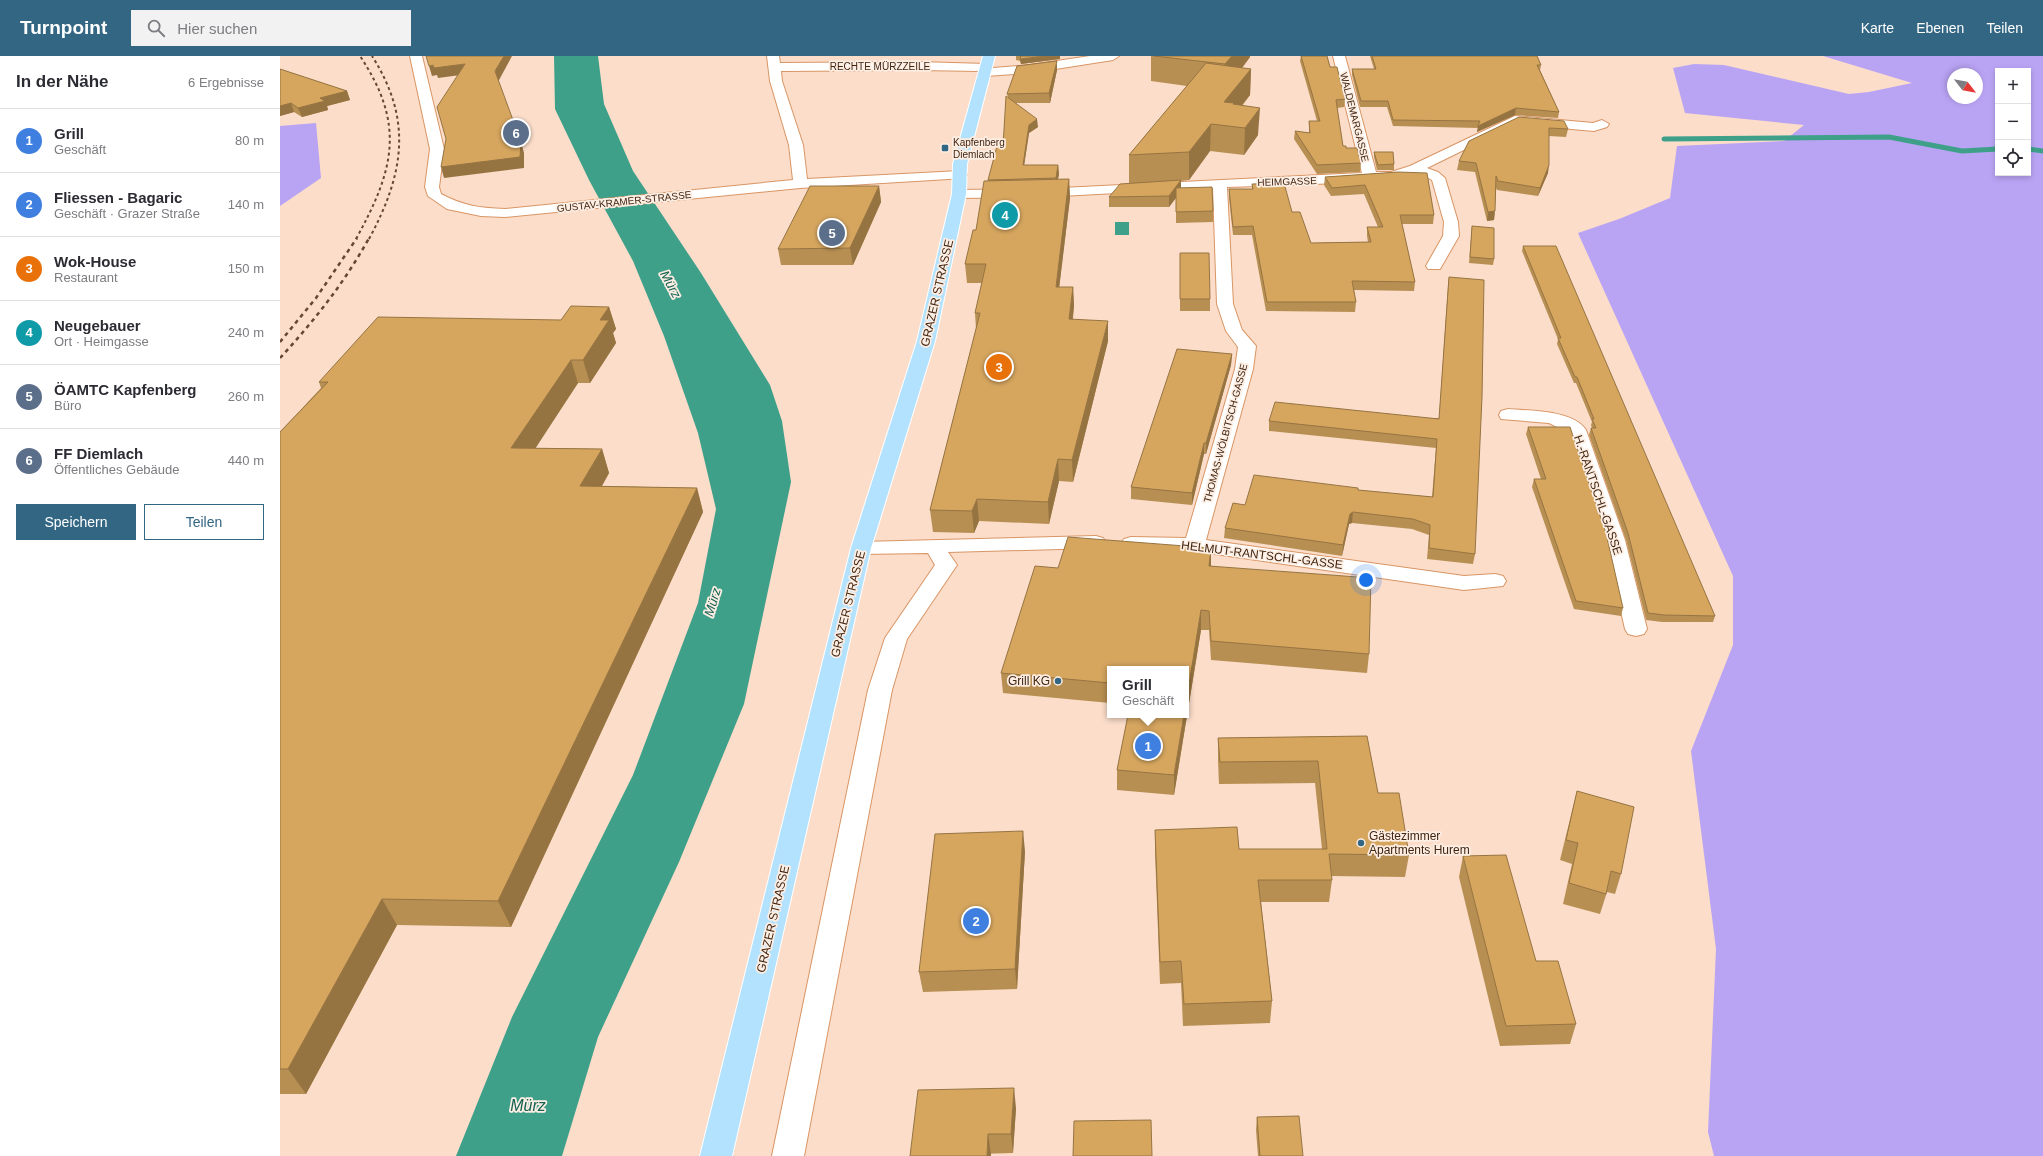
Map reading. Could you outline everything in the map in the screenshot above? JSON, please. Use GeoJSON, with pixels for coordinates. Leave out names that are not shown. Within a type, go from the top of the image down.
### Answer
{"type":"FeatureCollection","features":[{"type":"Feature","properties":{"kind":"main road","name":"GRAZER STRASSE"},"geometry":{"type":"LineString","coordinates":[[716,1156],[861,548],[926,342],[959,194],[960,164],[987,65]]}},
{"type":"Feature","properties":{"kind":"street","name":"GUSTAV-KRAMER-STRASSE"},"geometry":{"type":"LineString","coordinates":[[416,56],[437,149],[432,187],[435,196],[452,206],[481,212],[505,213],[800,184],[960,175]]}},
{"type":"Feature","properties":{"kind":"street","name":"RECHTE MÜRZZEILE"},"geometry":{"type":"LineString","coordinates":[[800,184],[796,145],[776,81],[774,62],[918,66],[987,65],[1030,69],[1113,56]]}},
{"type":"Feature","properties":{"kind":"street","name":"WALDEMARGASSE"},"geometry":{"type":"LineString","coordinates":[[1339,56],[1370,178]]}},
{"type":"Feature","properties":{"kind":"street","name":"HEIMGASSE"},"geometry":{"type":"LineString","coordinates":[[959,194],[1041,193],[1220,183],[1392,176],[1415,170],[1515,120],[1594,127],[1602,124]]}},
{"type":"Feature","properties":{"kind":"street"},"geometry":{"type":"LineString","coordinates":[[1415,170],[1438,178],[1451,222],[1451,236],[1434,266]]}},
{"type":"Feature","properties":{"kind":"street","name":"THOMAS-WÖLBITSCH-GASSE"},"geometry":{"type":"LineString","coordinates":[[1194,545],[1244,369],[1247,346],[1234,331],[1225,304],[1220,183]]}},
{"type":"Feature","properties":{"kind":"street","name":"H.-RANTSCHL-GASSE"},"geometry":{"type":"LineString","coordinates":[[1508,415],[1553,418],[1577,430],[1615,540],[1636,629]]}},
{"type":"Feature","properties":{"kind":"street","name":"HELMUT-RANTSCHL-GASSE"},"geometry":{"type":"LineString","coordinates":[[861,548],[935,548],[1078,542],[1194,545],[1464,583],[1495,581]]}},
{"type":"Feature","properties":{"kind":"street"},"geometry":{"type":"LineString","coordinates":[[788,1156],[880,690],[896,638],[946,565],[935,548]]}},
{"type":"Feature","properties":{"kind":"shaded area"},"geometry":{"type":"Polygon","coordinates":[[[1823,56],[2043,56],[2043,1156],[1714,1156],[1708,1132],[1716,949],[1691,751],[1733,645],[1733,576],[1578,233],[1619,219],[1670,198],[1677,146],[1784,141],[1804,125],[1685,113],[1673,68],[1694,64],[1724,65],[1849,94],[1869,92],[1912,83],[1823,56]]]}},
{"type":"Feature","properties":{"kind":"shaded area"},"geometry":{"type":"Polygon","coordinates":[[[316,123],[321,178],[280,206],[280,126],[316,123]]]}},
{"type":"Feature","properties":{"kind":"water","name":"Mürz"},"geometry":{"type":"Polygon","coordinates":[[[554,56],[598,56],[604,104],[633,171],[701,273],[770,385],[782,421],[791,482],[744,704],[679,862],[598,1037],[562,1156],[456,1156],[512,1017],[633,775],[698,603],[716,509],[698,433],[664,336],[633,261],[589,180],[555,109],[554,56]]]}},
{"type":"Feature","properties":{"kind":"water"},"geometry":{"type":"Polygon","coordinates":[[[1115,222],[1129,222],[1129,235],[1115,235],[1115,222]]]}},
{"type":"Feature","properties":{"kind":"building"},"geometry":{"type":"Polygon","coordinates":[[[426,56],[504,56],[495,71],[521,142],[520,157],[441,167],[446,139],[437,107],[465,64],[434,68],[433,65],[429,66],[426,56]]]}},
{"type":"Feature","properties":{"kind":"building"},"geometry":{"type":"Polygon","coordinates":[[[1021,56],[1046,56],[1020,59],[1021,56]]]}},
{"type":"Feature","properties":{"kind":"building"},"geometry":{"type":"Polygon","coordinates":[[[1154,56],[1232,56],[1225,64],[1154,56]]]}},
{"type":"Feature","properties":{"kind":"building"},"geometry":{"type":"Polygon","coordinates":[[[1301,56],[1327,56],[1330,67],[1337,67],[1345,99],[1336,100],[1343,146],[1346,146],[1346,148],[1357,148],[1361,163],[1317,165],[1295,131],[1310,133],[1309,121],[1320,121],[1301,56]]]}},
{"type":"Feature","properties":{"kind":"building"},"geometry":{"type":"Polygon","coordinates":[[[1372,56],[1537,56],[1541,65],[1537,65],[1559,112],[1516,108],[1478,126],[1480,121],[1393,120],[1388,101],[1361,101],[1352,69],[1376,69],[1372,56]]]}},
{"type":"Feature","properties":{"kind":"building"},"geometry":{"type":"Polygon","coordinates":[[[1057,61],[1049,93],[1007,94],[1017,66],[1057,61]]]}},
{"type":"Feature","properties":{"kind":"building"},"geometry":{"type":"Polygon","coordinates":[[[1206,63],[1251,69],[1224,102],[1260,108],[1245,128],[1211,124],[1189,152],[1129,155],[1206,63]]]}},
{"type":"Feature","properties":{"kind":"building"},"geometry":{"type":"Polygon","coordinates":[[[280,69],[347,91],[320,98],[325,101],[298,108],[291,103],[280,106],[280,69]]]}},
{"type":"Feature","properties":{"kind":"building"},"geometry":{"type":"Polygon","coordinates":[[[1006,96],[1037,119],[1029,125],[1023,165],[1058,165],[1056,178],[988,180],[997,146],[1003,146],[1006,96]]]}},
{"type":"Feature","properties":{"kind":"building"},"geometry":{"type":"Polygon","coordinates":[[[1519,117],[1564,121],[1568,129],[1549,128],[1549,165],[1540,188],[1498,181],[1496,176],[1495,211],[1488,212],[1476,163],[1459,161],[1469,141],[1519,117]]]}},
{"type":"Feature","properties":{"kind":"building"},"geometry":{"type":"Polygon","coordinates":[[[1374,152],[1393,152],[1394,164],[1378,165],[1374,152]]]}},
{"type":"Feature","properties":{"kind":"building"},"geometry":{"type":"Polygon","coordinates":[[[1398,172],[1427,173],[1434,215],[1400,215],[1415,282],[1352,281],[1356,302],[1267,302],[1253,226],[1233,227],[1229,189],[1253,189],[1252,184],[1284,183],[1292,212],[1300,212],[1311,243],[1371,242],[1367,227],[1383,227],[1365,185],[1332,188],[1325,177],[1398,172]]]}},
{"type":"Feature","properties":{"kind":"building"},"geometry":{"type":"Polygon","coordinates":[[[1069,179],[1056,287],[1073,287],[1069,319],[1108,321],[1072,460],[1058,459],[1048,502],[977,499],[972,511],[930,510],[980,313],[975,313],[986,264],[965,264],[973,230],[976,230],[984,181],[1069,179]]]}},
{"type":"Feature","properties":{"kind":"building"},"geometry":{"type":"Polygon","coordinates":[[[1181,180],[1169,196],[1109,197],[1120,184],[1181,180]]]}},
{"type":"Feature","properties":{"kind":"building"},"geometry":{"type":"Polygon","coordinates":[[[810,186],[879,186],[850,248],[778,249],[810,186]]]}},
{"type":"Feature","properties":{"kind":"building"},"geometry":{"type":"Polygon","coordinates":[[[1212,187],[1213,211],[1176,212],[1176,188],[1212,187]]]}},
{"type":"Feature","properties":{"kind":"building"},"geometry":{"type":"Polygon","coordinates":[[[1472,226],[1494,228],[1494,259],[1470,257],[1472,226]]]}},
{"type":"Feature","properties":{"kind":"building"},"geometry":{"type":"Polygon","coordinates":[[[1523,246],[1556,246],[1715,616],[1664,615],[1648,613],[1628,533],[1591,428],[1596,428],[1592,419],[1594,419],[1577,377],[1575,377],[1558,338],[1561,338],[1523,246]]]}},
{"type":"Feature","properties":{"kind":"building"},"geometry":{"type":"Polygon","coordinates":[[[1180,253],[1209,253],[1210,299],[1180,299],[1180,253]]]}},
{"type":"Feature","properties":{"kind":"building"},"geometry":{"type":"Polygon","coordinates":[[[1449,277],[1484,280],[1482,397],[1475,554],[1429,548],[1430,525],[1413,519],[1353,512],[1350,514],[1343,545],[1225,528],[1233,503],[1245,505],[1254,475],[1358,488],[1358,490],[1433,497],[1437,439],[1269,421],[1275,402],[1439,419],[1449,277]]]}},
{"type":"Feature","properties":{"kind":"building"},"geometry":{"type":"Polygon","coordinates":[[[571,306],[609,307],[600,320],[609,320],[583,360],[571,360],[511,448],[602,449],[580,486],[697,488],[498,901],[382,899],[288,1069],[280,1069],[280,432],[328,382],[319,382],[378,317],[561,320],[571,306]]]}},
{"type":"Feature","properties":{"kind":"building"},"geometry":{"type":"Polygon","coordinates":[[[1177,349],[1232,354],[1206,443],[1204,443],[1192,493],[1131,487],[1177,349]]]}},
{"type":"Feature","properties":{"kind":"building"},"geometry":{"type":"Polygon","coordinates":[[[1528,427],[1570,427],[1606,533],[1623,608],[1576,601],[1534,479],[1546,479],[1528,427]]]}},
{"type":"Feature","properties":{"kind":"building"},"geometry":{"type":"Polygon","coordinates":[[[1068,537],[1211,548],[1209,566],[1371,578],[1369,654],[1211,641],[1209,611],[1201,610],[1189,684],[1189,666],[1107,666],[1107,683],[1001,673],[1035,566],[1058,568],[1068,537]]]}},
{"type":"Feature","properties":{"kind":"building"},"geometry":{"type":"Polygon","coordinates":[[[1127,718],[1184,718],[1174,775],[1117,770],[1127,718]]]}},
{"type":"Feature","properties":{"kind":"building"},"geometry":{"type":"Polygon","coordinates":[[[1367,736],[1378,793],[1399,793],[1409,855],[1329,854],[1332,880],[1258,880],[1272,1001],[1184,1004],[1181,961],[1160,962],[1155,830],[1237,827],[1239,849],[1327,849],[1318,761],[1220,762],[1218,738],[1367,736]]]}},
{"type":"Feature","properties":{"kind":"building"},"geometry":{"type":"Polygon","coordinates":[[[1577,791],[1634,807],[1621,874],[1611,871],[1606,894],[1569,883],[1578,843],[1566,840],[1577,791]]]}},
{"type":"Feature","properties":{"kind":"building"},"geometry":{"type":"Polygon","coordinates":[[[1023,831],[1015,969],[919,972],[935,834],[1023,831]]]}},
{"type":"Feature","properties":{"kind":"building"},"geometry":{"type":"Polygon","coordinates":[[[1506,855],[1536,961],[1558,961],[1576,1024],[1506,1026],[1463,856],[1506,855]]]}},
{"type":"Feature","properties":{"kind":"building"},"geometry":{"type":"Polygon","coordinates":[[[1014,1088],[1011,1134],[988,1134],[987,1156],[910,1156],[918,1090],[1014,1088]]]}},
{"type":"Feature","properties":{"kind":"building"},"geometry":{"type":"Polygon","coordinates":[[[1299,1116],[1303,1156],[1260,1156],[1257,1117],[1299,1116]]]}},
{"type":"Feature","properties":{"kind":"building"},"geometry":{"type":"Polygon","coordinates":[[[1151,1120],[1152,1156],[1073,1156],[1074,1121],[1151,1120]]]}},
{"type":"Feature","properties":{"kind":"waterway"},"geometry":{"type":"LineString","coordinates":[[1664,139],[1889,137],[1962,151],[1995,149]]}},
{"type":"Feature","properties":{"kind":"waterway"},"geometry":{"type":"LineString","coordinates":[[2031,149],[2043,151]]}},
{"type":"Feature","properties":{"kind":"railway"},"geometry":{"type":"LineString","coordinates":[[356,239],[379,191],[386,169],[390,148],[389,126],[384,104],[375,81],[360,56]]}},
{"type":"Feature","properties":{"kind":"railway"},"geometry":{"type":"LineString","coordinates":[[369,239],[390,192],[396,169],[399,147],[398,125],[394,102],[385,80],[372,56]]}},
{"type":"Feature","properties":{"kind":"railway"},"geometry":{"type":"LineString","coordinates":[[280,342],[316,298],[357,238]]}},
{"type":"Feature","properties":{"kind":"railway"},"geometry":{"type":"LineString","coordinates":[[280,358],[328,301],[350,270],[369,238]]}},
{"type":"Feature","properties":{"kind":"place","name":"FF Diemlach"},"geometry":{"type":"Point","coordinates":[516,133]}},
{"type":"Feature","properties":{"kind":"place","name":"Kapfenberg Diemlach"},"geometry":{"type":"Point","coordinates":[945,148]}},
{"type":"Feature","properties":{"kind":"place","name":"Neugebauer"},"geometry":{"type":"Point","coordinates":[1005,215]}},
{"type":"Feature","properties":{"kind":"place","name":"ÖAMTC Kapfenberg"},"geometry":{"type":"Point","coordinates":[832,233]}},
{"type":"Feature","properties":{"kind":"place","name":"Wok-House"},"geometry":{"type":"Point","coordinates":[999,367]}},
{"type":"Feature","properties":{"kind":"place","name":"Grill KG"},"geometry":{"type":"Point","coordinates":[1058,681]}},
{"type":"Feature","properties":{"kind":"place","name":"Grill"},"geometry":{"type":"Point","coordinates":[1148,746]}},
{"type":"Feature","properties":{"kind":"place","name":"Gästezimmer Apartments Hurem"},"geometry":{"type":"Point","coordinates":[1361,843]}},
{"type":"Feature","properties":{"kind":"place","name":"Fliessen - Bagaric"},"geometry":{"type":"Point","coordinates":[976,921]}}]}
